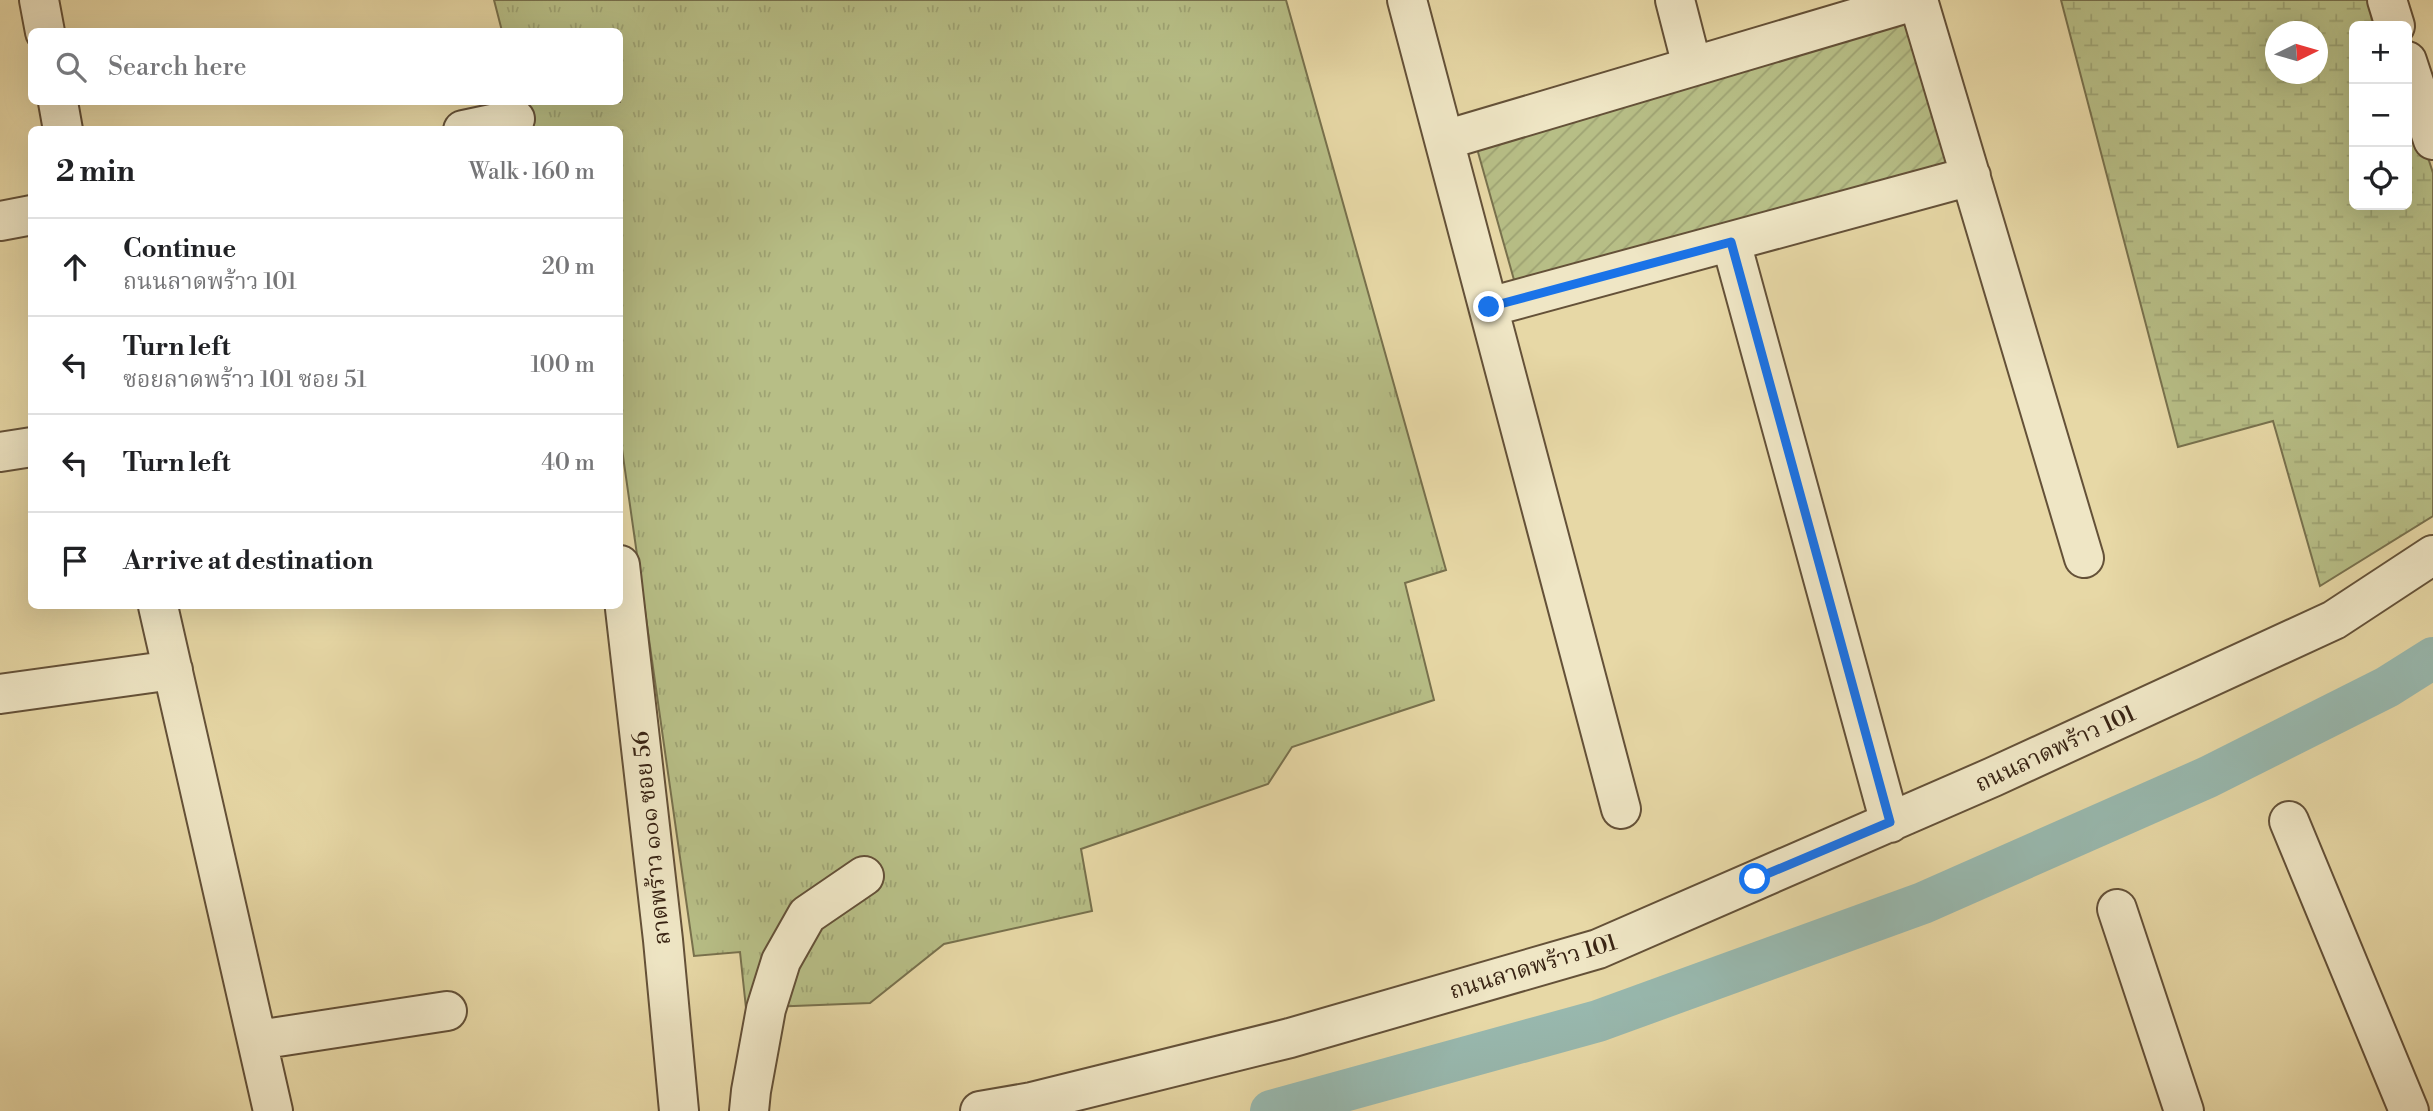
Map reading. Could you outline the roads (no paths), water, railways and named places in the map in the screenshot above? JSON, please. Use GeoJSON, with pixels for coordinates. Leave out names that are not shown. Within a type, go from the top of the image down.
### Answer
{"type":"FeatureCollection","features":[{"type":"Feature","properties":{"kind":"street"},"geometry":{"type":"LineString","coordinates":[[39,0],[44,28]]}},
{"type":"Feature","properties":{"kind":"street"},"geometry":{"type":"LineString","coordinates":[[1407,0],[1621,809]]}},
{"type":"Feature","properties":{"kind":"street"},"geometry":{"type":"LineString","coordinates":[[1675,0],[1692,66]]}},
{"type":"Feature","properties":{"kind":"street"},"geometry":{"type":"LineString","coordinates":[[1445,140],[1918,0],[2084,558]]}},
{"type":"Feature","properties":{"kind":"street"},"geometry":{"type":"LineString","coordinates":[[2387,0],[2393,21]]}},
{"type":"Feature","properties":{"kind":"street"},"geometry":{"type":"LineString","coordinates":[[2412,76],[2433,140]]}},
{"type":"Feature","properties":{"kind":"street"},"geometry":{"type":"LineString","coordinates":[[59,105],[63,126]]}},
{"type":"Feature","properties":{"kind":"street"},"geometry":{"type":"LineString","coordinates":[[482,126],[515,119]]}},
{"type":"Feature","properties":{"kind":"street"},"geometry":{"type":"LineString","coordinates":[[1489,307],[1971,176]]}},
{"type":"Feature","properties":{"kind":"street"},"geometry":{"type":"LineString","coordinates":[[0,221],[28,216]]}},
{"type":"Feature","properties":{"kind":"street"},"geometry":{"type":"LineString","coordinates":[[1731,242],[1890,822]]}},
{"type":"Feature","properties":{"kind":"street"},"geometry":{"type":"LineString","coordinates":[[0,452],[28,448]]}},
{"type":"Feature","properties":{"kind":"street","name":"ถนนลาดพร้าว 101"},"geometry":{"type":"LineString","coordinates":[[980,1111],[1032,1102],[1290,1038],[1598,949],[1890,822],[2334,620],[2433,555]]}},
{"type":"Feature","properties":{"kind":"street","name":"ลาดพร้าว ๑๐๑ ซอย 56"},"geometry":{"type":"LineString","coordinates":[[623,591],[679,1111]]}},
{"type":"Feature","properties":{"kind":"street"},"geometry":{"type":"LineString","coordinates":[[159,609],[273,1111]]}},
{"type":"Feature","properties":{"kind":"street"},"geometry":{"type":"LineString","coordinates":[[0,694],[173,670]]}},
{"type":"Feature","properties":{"kind":"street"},"geometry":{"type":"LineString","coordinates":[[2289,821],[2409,1111]]}},
{"type":"Feature","properties":{"kind":"street"},"geometry":{"type":"LineString","coordinates":[[750,1111],[751,1091],[766,1009],[782,961],[807,915],[864,876]]}},
{"type":"Feature","properties":{"kind":"street"},"geometry":{"type":"LineString","coordinates":[[2117,909],[2183,1111]]}},
{"type":"Feature","properties":{"kind":"street"},"geometry":{"type":"LineString","coordinates":[[258,1040],[447,1011]]}},
{"type":"Feature","properties":{"kind":"waterway"},"geometry":{"type":"LineString","coordinates":[[1271,1111],[1598,1021],[1923,903],[2208,777],[2387,687],[2433,658]]}}]}
